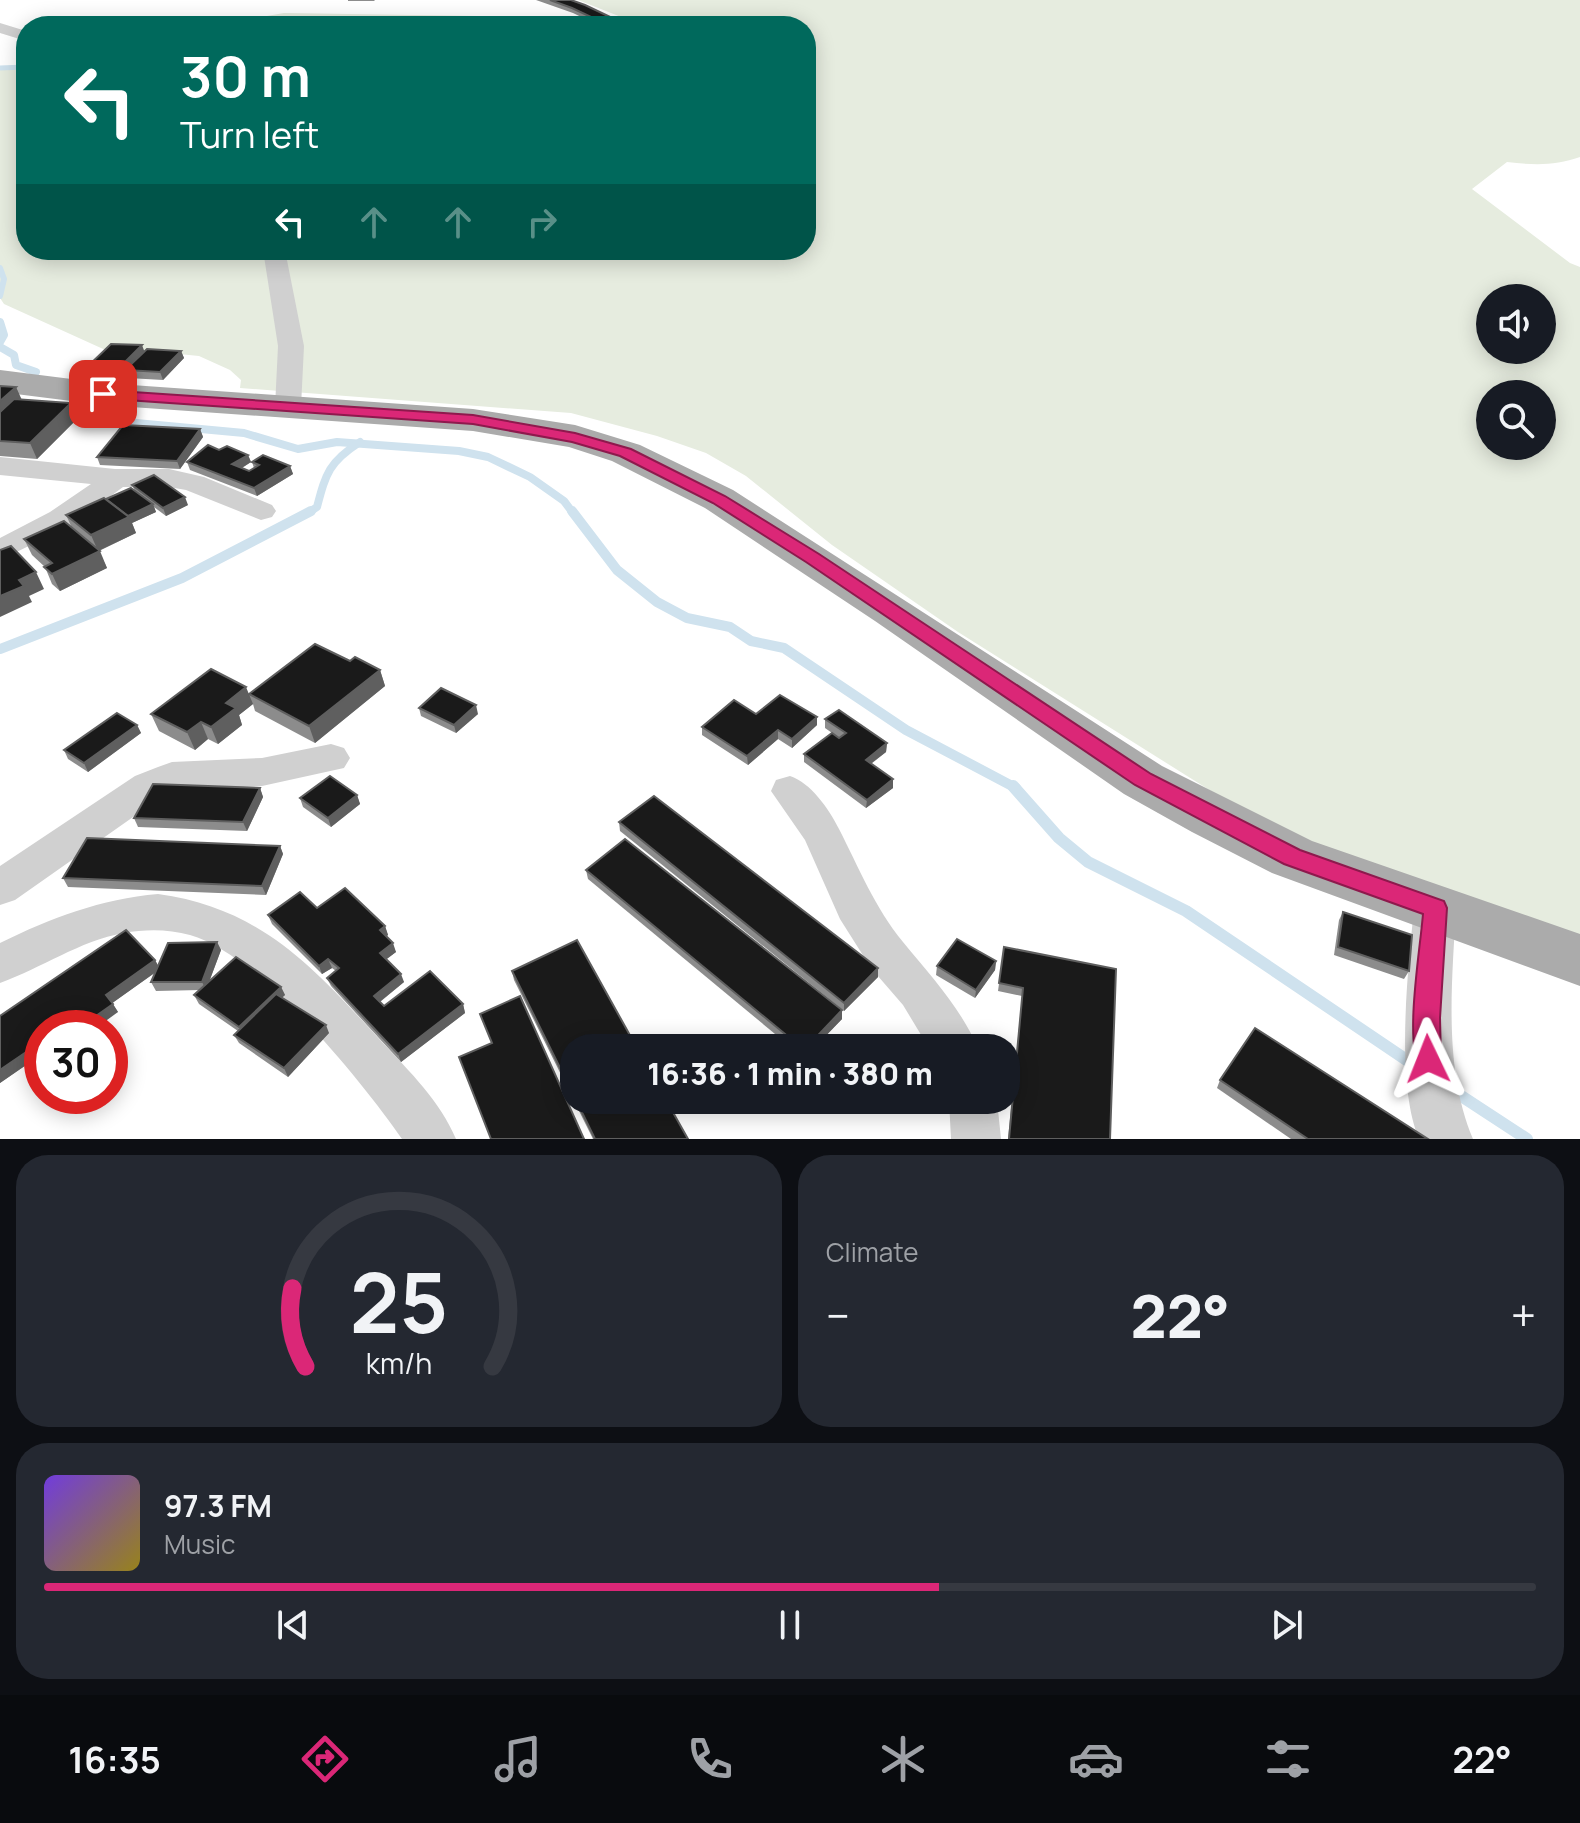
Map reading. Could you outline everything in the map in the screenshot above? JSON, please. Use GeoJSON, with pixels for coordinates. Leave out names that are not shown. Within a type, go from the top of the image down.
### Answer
{"type":"FeatureCollection","features":[{"type":"Feature","properties":{"kind":"main road"},"geometry":{"type":"LineString","coordinates":[[0,381],[103,394],[473,420],[575,437],[626,453],[719,499],[1157,787],[1292,857],[1580,960]]}},
{"type":"Feature","properties":{"kind":"street"},"geometry":{"type":"LineString","coordinates":[[276,260],[291,346],[288,407]]}},
{"type":"Feature","properties":{"kind":"street"},"geometry":{"type":"LineString","coordinates":[[0,466],[115,478],[169,478],[194,483],[261,511]]}},
{"type":"Feature","properties":{"kind":"street"},"geometry":{"type":"LineString","coordinates":[[0,550],[58,520],[103,490],[115,478]]}},
{"type":"Feature","properties":{"kind":"street"},"geometry":{"type":"LineString","coordinates":[[0,888],[160,781],[172,777],[262,772],[331,758]]}},
{"type":"Feature","properties":{"kind":"street"},"geometry":{"type":"LineString","coordinates":[[790,791],[821,832],[855,906],[887,955],[919,991],[946,1034]]}},
{"type":"Feature","properties":{"kind":"street"},"geometry":{"type":"LineString","coordinates":[[1435,908],[1427,1018],[1436,1099]]}},
{"type":"Feature","properties":{"kind":"street"},"geometry":{"type":"LineString","coordinates":[[0,964],[82,927],[126,914],[160,913],[219,926],[249,942],[280,965],[320,1005],[417,1115],[431,1139]]}},
{"type":"Feature","properties":{"kind":"street"},"geometry":{"type":"LineString","coordinates":[[974,1114],[976,1139]]}},
{"type":"Feature","properties":{"kind":"shaded area"},"geometry":{"type":"Polygon","coordinates":[[[578,0],[1580,0],[1580,157],[1544,164],[1507,162],[1472,189],[1570,263],[1580,267],[1580,948],[1273,830],[958,632],[832,545],[746,476],[706,453],[571,413],[240,388],[241,380],[230,370],[199,356],[179,354],[123,358],[4,304],[0,298],[0,68],[16,67],[16,260],[816,260],[816,16],[619,16],[578,0]]]}},
{"type":"Feature","properties":{"kind":"shaded area"},"geometry":{"type":"Polygon","coordinates":[[[284,13],[478,16],[267,16],[284,13]]]}},
{"type":"Feature","properties":{"kind":"building"},"geometry":{"type":"Polygon","coordinates":[[[550,0],[571,0],[608,16],[589,16],[550,0]]]}},
{"type":"Feature","properties":{"kind":"building"},"geometry":{"type":"Polygon","coordinates":[[[111,344],[142,345],[118,369],[86,368],[111,344]]]}},
{"type":"Feature","properties":{"kind":"building"},"geometry":{"type":"Polygon","coordinates":[[[147,349],[181,351],[160,372],[125,370],[147,349]]]}},
{"type":"Feature","properties":{"kind":"building"},"geometry":{"type":"Polygon","coordinates":[[[0,386],[16,387],[0,401],[0,386]]]}},
{"type":"Feature","properties":{"kind":"building"},"geometry":{"type":"Polygon","coordinates":[[[14,399],[71,403],[30,443],[0,441],[0,412],[14,399]]]}},
{"type":"Feature","properties":{"kind":"building"},"geometry":{"type":"Polygon","coordinates":[[[123,425],[200,429],[177,461],[97,457],[123,425]]]}},
{"type":"Feature","properties":{"kind":"building"},"geometry":{"type":"Polygon","coordinates":[[[208,445],[219,450],[227,446],[248,455],[232,464],[249,471],[259,465],[252,462],[263,455],[290,466],[254,488],[187,462],[208,445]]]}},
{"type":"Feature","properties":{"kind":"building"},"geometry":{"type":"Polygon","coordinates":[[[154,475],[185,497],[163,508],[132,485],[154,475]]]}},
{"type":"Feature","properties":{"kind":"building"},"geometry":{"type":"Polygon","coordinates":[[[131,488],[153,504],[128,516],[106,499],[131,488]]]}},
{"type":"Feature","properties":{"kind":"building"},"geometry":{"type":"Polygon","coordinates":[[[104,498],[129,517],[91,535],[66,515],[104,498]]]}},
{"type":"Feature","properties":{"kind":"building"},"geometry":{"type":"Polygon","coordinates":[[[64,521],[100,551],[52,574],[44,567],[52,563],[24,539],[64,521]]]}},
{"type":"Feature","properties":{"kind":"building"},"geometry":{"type":"Polygon","coordinates":[[[11,546],[36,572],[19,580],[24,586],[0,596],[0,550],[11,546]]]}},
{"type":"Feature","properties":{"kind":"building"},"geometry":{"type":"Polygon","coordinates":[[[315,644],[350,661],[355,657],[380,670],[309,726],[249,694],[315,644]]]}},
{"type":"Feature","properties":{"kind":"building"},"geometry":{"type":"Polygon","coordinates":[[[211,669],[246,687],[226,703],[236,708],[211,727],[201,722],[187,732],[151,714],[211,669]]]}},
{"type":"Feature","properties":{"kind":"building"},"geometry":{"type":"Polygon","coordinates":[[[441,688],[476,705],[454,725],[419,708],[441,688]]]}},
{"type":"Feature","properties":{"kind":"building"},"geometry":{"type":"Polygon","coordinates":[[[780,695],[817,717],[792,739],[778,730],[747,756],[702,727],[734,700],[756,714],[780,695]]]}},
{"type":"Feature","properties":{"kind":"building"},"geometry":{"type":"Polygon","coordinates":[[[839,710],[887,743],[866,760],[893,779],[867,800],[804,754],[832,733],[839,738],[846,733],[825,719],[839,710]]]}},
{"type":"Feature","properties":{"kind":"building"},"geometry":{"type":"Polygon","coordinates":[[[117,713],[137,725],[84,763],[64,750],[117,713]]]}},
{"type":"Feature","properties":{"kind":"building"},"geometry":{"type":"Polygon","coordinates":[[[330,776],[357,795],[328,818],[300,798],[330,776]]]}},
{"type":"Feature","properties":{"kind":"building"},"geometry":{"type":"Polygon","coordinates":[[[153,784],[260,788],[243,822],[134,818],[153,784]]]}},
{"type":"Feature","properties":{"kind":"building"},"geometry":{"type":"Polygon","coordinates":[[[654,796],[878,968],[844,1003],[619,822],[654,796]]]}},
{"type":"Feature","properties":{"kind":"building"},"geometry":{"type":"Polygon","coordinates":[[[87,838],[280,846],[262,886],[63,878],[87,838]]]}},
{"type":"Feature","properties":{"kind":"building"},"geometry":{"type":"Polygon","coordinates":[[[625,839],[842,1010],[819,1034],[785,1034],[586,870],[625,839]]]}},
{"type":"Feature","properties":{"kind":"building"},"geometry":{"type":"Polygon","coordinates":[[[345,888],[385,926],[380,930],[393,943],[380,953],[401,974],[374,996],[384,1006],[430,971],[463,1004],[398,1054],[327,978],[339,968],[328,959],[319,966],[268,915],[300,892],[317,908],[345,888]]]}},
{"type":"Feature","properties":{"kind":"building"},"geometry":{"type":"Polygon","coordinates":[[[1343,912],[1412,935],[1409,971],[1338,947],[1343,912]]]}},
{"type":"Feature","properties":{"kind":"building"},"geometry":{"type":"Polygon","coordinates":[[[126,930],[155,960],[106,995],[113,1004],[104,1010],[24,1010],[24,1054],[0,1070],[0,1016],[126,930]]]}},
{"type":"Feature","properties":{"kind":"building"},"geometry":{"type":"Polygon","coordinates":[[[957,939],[996,961],[976,990],[937,966],[957,939]]]}},
{"type":"Feature","properties":{"kind":"building"},"geometry":{"type":"Polygon","coordinates":[[[577,940],[629,1034],[560,1034],[560,1068],[512,971],[577,940]]]}},
{"type":"Feature","properties":{"kind":"building"},"geometry":{"type":"Polygon","coordinates":[[[217,942],[202,982],[151,982],[168,943],[217,942]]]}},
{"type":"Feature","properties":{"kind":"building"},"geometry":{"type":"Polygon","coordinates":[[[1004,947],[1116,969],[1110,1139],[1009,1139],[1011,1114],[1020,1114],[1019,1034],[1023,988],[999,983],[1004,947]]]}},
{"type":"Feature","properties":{"kind":"building"},"geometry":{"type":"Polygon","coordinates":[[[236,957],[281,987],[239,1027],[194,995],[236,957]]]}},
{"type":"Feature","properties":{"kind":"building"},"geometry":{"type":"Polygon","coordinates":[[[276,994],[326,1025],[284,1068],[234,1035],[276,994]]]}},
{"type":"Feature","properties":{"kind":"building"},"geometry":{"type":"Polygon","coordinates":[[[520,996],[560,1085],[560,1114],[573,1114],[584,1139],[491,1139],[459,1057],[492,1043],[480,1014],[520,996]]]}},
{"type":"Feature","properties":{"kind":"building"},"geometry":{"type":"Polygon","coordinates":[[[1255,1028],[1428,1139],[1308,1139],[1220,1080],[1255,1028]]]}},
{"type":"Feature","properties":{"kind":"building"},"geometry":{"type":"Polygon","coordinates":[[[583,1114],[674,1114],[688,1139],[595,1139],[583,1114]]]}},
{"type":"Feature","properties":{"kind":"waterway"},"geometry":{"type":"LineString","coordinates":[[0,68],[16,67]]}},
{"type":"Feature","properties":{"kind":"waterway"},"geometry":{"type":"LineString","coordinates":[[0,268],[4,279],[0,296]]}},
{"type":"Feature","properties":{"kind":"waterway"},"geometry":{"type":"LineString","coordinates":[[0,322],[4,335],[0,342]]}},
{"type":"Feature","properties":{"kind":"waterway"},"geometry":{"type":"LineString","coordinates":[[0,347],[14,355],[16,365],[36,372]]}},
{"type":"Feature","properties":{"kind":"waterway"},"geometry":{"type":"LineString","coordinates":[[65,410],[93,419],[244,433],[298,449],[337,442],[358,444]]}},
{"type":"Feature","properties":{"kind":"waterway"},"geometry":{"type":"LineString","coordinates":[[311,511],[317,507],[330,469],[358,444]]}},
{"type":"Feature","properties":{"kind":"waterway"},"geometry":{"type":"LineString","coordinates":[[358,444],[459,451],[488,457],[530,477],[564,501],[573,513]]}},
{"type":"Feature","properties":{"kind":"waterway"},"geometry":{"type":"LineString","coordinates":[[0,649],[182,578],[311,511]]}},
{"type":"Feature","properties":{"kind":"waterway"},"geometry":{"type":"LineString","coordinates":[[572,511],[617,570],[657,602],[687,618],[730,627],[751,641],[784,648],[906,730],[1014,787]]}},
{"type":"Feature","properties":{"kind":"waterway"},"geometry":{"type":"LineString","coordinates":[[1014,787],[1059,838],[1088,862],[1186,911],[1414,1065]]}},
{"type":"Feature","properties":{"kind":"waterway"},"geometry":{"type":"LineString","coordinates":[[1449,1088],[1527,1139]]}},
{"type":"Feature","properties":{"kind":"route"},"geometry":{"type":"LineString","coordinates":[[103,394],[473,420],[575,437],[626,453],[658,468],[719,499],[812,558],[1143,780],[1292,857],[1435,908],[1427,1018],[1428,1059]]}}]}
